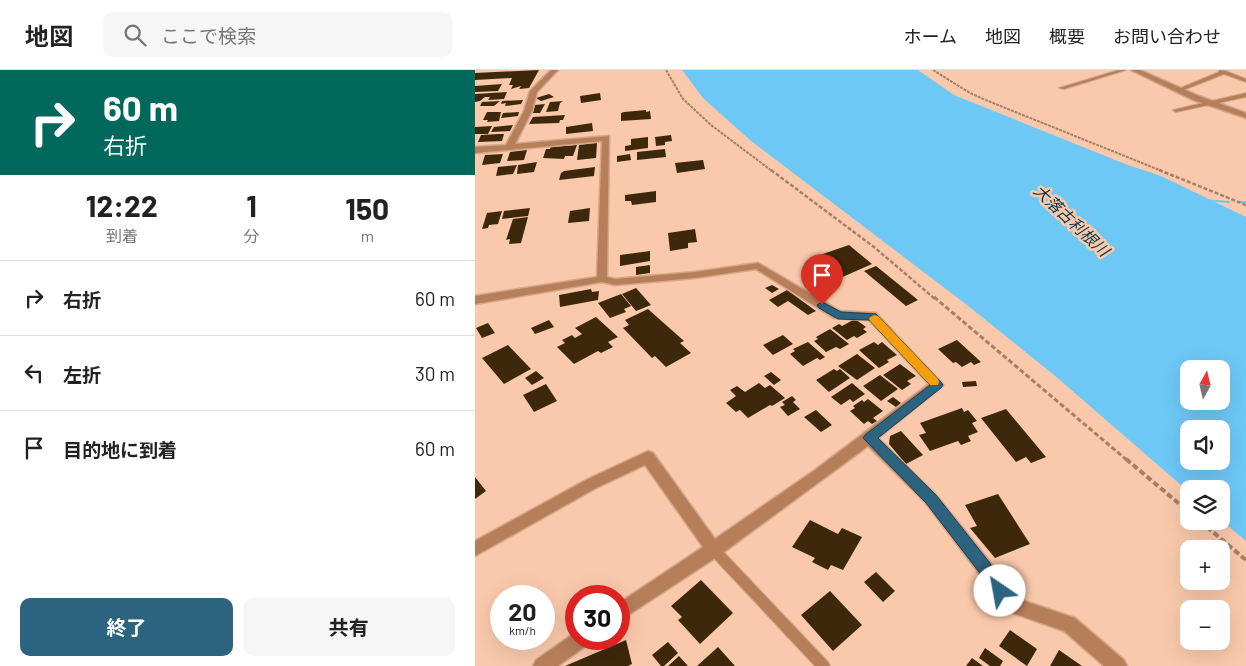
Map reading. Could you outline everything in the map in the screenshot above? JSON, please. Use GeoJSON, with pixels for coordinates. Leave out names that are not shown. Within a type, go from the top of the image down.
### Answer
{"type":"FeatureCollection","features":[{"type":"Feature","properties":{"kind":"street"},"geometry":{"type":"LineString","coordinates":[[509,147],[528,111],[534,91],[555,70]]}},
{"type":"Feature","properties":{"kind":"street"},"geometry":{"type":"LineString","coordinates":[[1134,70],[1246,116]]}},
{"type":"Feature","properties":{"kind":"street"},"geometry":{"type":"LineString","coordinates":[[475,150],[606,138],[606,194],[602,279]]}},
{"type":"Feature","properties":{"kind":"street"},"geometry":{"type":"LineString","coordinates":[[475,300],[602,279],[615,282],[695,275],[758,266],[838,315],[872,316],[937,385],[869,438],[714,550],[630,606]]}},
{"type":"Feature","properties":{"kind":"street"},"geometry":{"type":"LineString","coordinates":[[869,438],[931,499],[984,567],[1007,603],[1069,624],[1118,666]]}},
{"type":"Feature","properties":{"kind":"street"},"geometry":{"type":"LineString","coordinates":[[475,549],[575,493],[648,458],[714,550]]}},
{"type":"Feature","properties":{"kind":"street"},"geometry":{"type":"LineString","coordinates":[[542,666],[565,650]]}},
{"type":"Feature","properties":{"kind":"lane"},"geometry":{"type":"LineString","coordinates":[[1062,88],[1125,70]]}},
{"type":"Feature","properties":{"kind":"lane"},"geometry":{"type":"LineString","coordinates":[[1179,90],[1222,71],[1246,81]]}},
{"type":"Feature","properties":{"kind":"lane"},"geometry":{"type":"LineString","coordinates":[[1175,110],[1246,95]]}},
{"type":"Feature","properties":{"kind":"lane"},"geometry":{"type":"LineString","coordinates":[[714,550],[824,666]]}},
{"type":"Feature","properties":{"kind":"path"},"geometry":{"type":"LineString","coordinates":[[665,70],[683,99],[711,126],[874,247],[1180,504]]}},
{"type":"Feature","properties":{"kind":"path"},"geometry":{"type":"LineString","coordinates":[[933,70],[970,93],[1246,205]]}},
{"type":"Feature","properties":{"kind":"path"},"geometry":{"type":"LineString","coordinates":[[1026,120],[1031,118]]}},
{"type":"Feature","properties":{"kind":"path"},"geometry":{"type":"LineString","coordinates":[[1211,530],[1246,560]]}},
{"type":"Feature","properties":{"kind":"water","name":"大落古利根川"},"geometry":{"type":"Polygon","coordinates":[[[682,70],[918,70],[954,95],[1125,164],[1161,176],[1246,217],[1246,541],[1230,528],[1230,480],[1180,480],[1180,484],[1054,375],[967,305],[751,141],[703,98],[682,70]]]}},
{"type":"Feature","properties":{"kind":"building"},"geometry":{"type":"Polygon","coordinates":[[[539,70],[529,88],[519,89],[521,86],[511,89],[513,85],[509,85],[512,78],[475,80],[475,73],[539,70]]]}},
{"type":"Feature","properties":{"kind":"building"},"geometry":{"type":"Polygon","coordinates":[[[502,84],[498,91],[475,92],[475,86],[502,84]]]}},
{"type":"Feature","properties":{"kind":"building"},"geometry":{"type":"Polygon","coordinates":[[[507,92],[504,99],[488,100],[490,97],[485,97],[475,102],[475,94],[507,92]]]}},
{"type":"Feature","properties":{"kind":"building"},"geometry":{"type":"Polygon","coordinates":[[[600,93],[601,100],[581,103],[580,96],[600,93]]]}},
{"type":"Feature","properties":{"kind":"building"},"geometry":{"type":"Polygon","coordinates":[[[549,94],[554,97],[541,101],[536,98],[549,94]]]}},
{"type":"Feature","properties":{"kind":"building"},"geometry":{"type":"Polygon","coordinates":[[[523,100],[521,104],[505,106],[506,103],[501,104],[502,101],[523,100]]]}},
{"type":"Feature","properties":{"kind":"building"},"geometry":{"type":"Polygon","coordinates":[[[500,101],[494,106],[480,106],[482,102],[500,101]]]}},
{"type":"Feature","properties":{"kind":"building"},"geometry":{"type":"Polygon","coordinates":[[[563,101],[560,103],[558,111],[546,112],[550,102],[563,101]]]}},
{"type":"Feature","properties":{"kind":"building"},"geometry":{"type":"Polygon","coordinates":[[[545,104],[540,113],[533,113],[535,105],[545,104]]]}},
{"type":"Feature","properties":{"kind":"building"},"geometry":{"type":"Polygon","coordinates":[[[646,110],[646,112],[650,111],[651,119],[621,121],[621,113],[646,110]]]}},
{"type":"Feature","properties":{"kind":"building"},"geometry":{"type":"Polygon","coordinates":[[[487,112],[501,112],[499,121],[487,122],[488,120],[483,120],[487,112]]]}},
{"type":"Feature","properties":{"kind":"building"},"geometry":{"type":"Polygon","coordinates":[[[519,112],[518,116],[501,118],[503,113],[519,112]]]}},
{"type":"Feature","properties":{"kind":"building"},"geometry":{"type":"Polygon","coordinates":[[[565,115],[559,123],[529,124],[533,117],[565,115]]]}},
{"type":"Feature","properties":{"kind":"building"},"geometry":{"type":"Polygon","coordinates":[[[592,123],[593,131],[566,134],[566,127],[592,123]]]}},
{"type":"Feature","properties":{"kind":"building"},"geometry":{"type":"Polygon","coordinates":[[[513,125],[510,131],[491,132],[494,127],[513,125]]]}},
{"type":"Feature","properties":{"kind":"building"},"geometry":{"type":"Polygon","coordinates":[[[492,126],[488,134],[475,134],[475,127],[492,126]]]}},
{"type":"Feature","properties":{"kind":"building"},"geometry":{"type":"Polygon","coordinates":[[[504,134],[502,141],[478,142],[481,135],[504,134]]]}},
{"type":"Feature","properties":{"kind":"building"},"geometry":{"type":"Polygon","coordinates":[[[671,135],[672,141],[665,142],[665,145],[656,146],[655,137],[671,135]]]}},
{"type":"Feature","properties":{"kind":"building"},"geometry":{"type":"Polygon","coordinates":[[[648,137],[648,148],[625,151],[625,146],[631,145],[631,139],[648,137]]]}},
{"type":"Feature","properties":{"kind":"building"},"geometry":{"type":"Polygon","coordinates":[[[597,143],[596,158],[577,160],[579,145],[597,143]]]}},
{"type":"Feature","properties":{"kind":"building"},"geometry":{"type":"Polygon","coordinates":[[[577,145],[573,156],[565,156],[564,159],[543,158],[546,149],[551,147],[577,145]]]}},
{"type":"Feature","properties":{"kind":"building"},"geometry":{"type":"Polygon","coordinates":[[[665,149],[666,157],[637,160],[637,152],[665,149]]]}},
{"type":"Feature","properties":{"kind":"building"},"geometry":{"type":"Polygon","coordinates":[[[527,150],[524,160],[507,161],[510,152],[527,150]]]}},
{"type":"Feature","properties":{"kind":"building"},"geometry":{"type":"Polygon","coordinates":[[[503,154],[500,163],[482,165],[485,155],[503,154]]]}},
{"type":"Feature","properties":{"kind":"building"},"geometry":{"type":"Polygon","coordinates":[[[630,154],[631,160],[617,162],[617,156],[630,154]]]}},
{"type":"Feature","properties":{"kind":"building"},"geometry":{"type":"Polygon","coordinates":[[[703,160],[705,169],[677,173],[675,163],[703,160]]]}},
{"type":"Feature","properties":{"kind":"building"},"geometry":{"type":"Polygon","coordinates":[[[537,162],[534,172],[517,174],[518,165],[537,162]]]}},
{"type":"Feature","properties":{"kind":"building"},"geometry":{"type":"Polygon","coordinates":[[[517,165],[513,174],[496,176],[498,167],[517,165]]]}},
{"type":"Feature","properties":{"kind":"building"},"geometry":{"type":"Polygon","coordinates":[[[595,167],[594,176],[559,180],[561,173],[564,171],[595,167]]]}},
{"type":"Feature","properties":{"kind":"building"},"geometry":{"type":"Polygon","coordinates":[[[656,191],[656,202],[632,205],[631,201],[625,201],[625,195],[656,191]]]}},
{"type":"Feature","properties":{"kind":"building"},"geometry":{"type":"Polygon","coordinates":[[[530,208],[528,216],[502,219],[504,211],[530,208]]]}},
{"type":"Feature","properties":{"kind":"building"},"geometry":{"type":"Polygon","coordinates":[[[590,208],[589,221],[568,223],[570,211],[590,208]]]}},
{"type":"Feature","properties":{"kind":"building"},"geometry":{"type":"Polygon","coordinates":[[[502,211],[498,224],[489,225],[488,228],[482,229],[487,213],[502,211]]]}},
{"type":"Feature","properties":{"kind":"building"},"geometry":{"type":"Polygon","coordinates":[[[528,217],[521,243],[509,244],[510,239],[506,240],[513,219],[528,217]]]}},
{"type":"Feature","properties":{"kind":"building"},"geometry":{"type":"Polygon","coordinates":[[[695,229],[697,242],[688,243],[688,248],[670,251],[668,233],[695,229]]]}},
{"type":"Feature","properties":{"kind":"building"},"geometry":{"type":"Polygon","coordinates":[[[849,245],[872,264],[838,279],[814,257],[849,245]]]}},
{"type":"Feature","properties":{"kind":"building"},"geometry":{"type":"Polygon","coordinates":[[[650,251],[650,261],[620,266],[620,255],[650,251]]]}},
{"type":"Feature","properties":{"kind":"building"},"geometry":{"type":"Polygon","coordinates":[[[650,265],[650,273],[636,275],[636,267],[650,265]]]}},
{"type":"Feature","properties":{"kind":"building"},"geometry":{"type":"Polygon","coordinates":[[[876,266],[918,300],[906,306],[864,271],[876,266]]]}},
{"type":"Feature","properties":{"kind":"building"},"geometry":{"type":"Polygon","coordinates":[[[772,285],[779,289],[772,293],[765,288],[772,285]]]}},
{"type":"Feature","properties":{"kind":"building"},"geometry":{"type":"Polygon","coordinates":[[[636,288],[651,305],[636,311],[622,294],[636,288]]]}},
{"type":"Feature","properties":{"kind":"building"},"geometry":{"type":"Polygon","coordinates":[[[591,289],[592,292],[599,291],[598,300],[560,307],[559,295],[591,289]]]}},
{"type":"Feature","properties":{"kind":"building"},"geometry":{"type":"Polygon","coordinates":[[[787,290],[816,311],[808,315],[788,301],[778,307],[769,300],[787,290]]]}},
{"type":"Feature","properties":{"kind":"building"},"geometry":{"type":"Polygon","coordinates":[[[621,294],[631,306],[624,309],[626,312],[610,318],[598,303],[621,294]]]}},
{"type":"Feature","properties":{"kind":"building"},"geometry":{"type":"Polygon","coordinates":[[[648,309],[684,341],[680,343],[691,353],[666,367],[655,356],[652,358],[623,328],[629,325],[625,320],[648,309]]]}},
{"type":"Feature","properties":{"kind":"building"},"geometry":{"type":"Polygon","coordinates":[[[596,317],[618,337],[608,342],[613,347],[601,353],[598,351],[574,364],[557,347],[565,343],[562,340],[572,335],[575,338],[582,334],[575,328],[596,317]]]}},
{"type":"Feature","properties":{"kind":"building"},"geometry":{"type":"Polygon","coordinates":[[[855,319],[866,327],[863,329],[867,332],[857,338],[854,336],[847,340],[832,328],[839,324],[842,326],[855,319]]]}},
{"type":"Feature","properties":{"kind":"building"},"geometry":{"type":"Polygon","coordinates":[[[549,320],[554,327],[535,334],[531,328],[549,320]]]}},
{"type":"Feature","properties":{"kind":"building"},"geometry":{"type":"Polygon","coordinates":[[[488,323],[495,333],[482,338],[476,328],[488,323]]]}},
{"type":"Feature","properties":{"kind":"building"},"geometry":{"type":"Polygon","coordinates":[[[830,329],[849,344],[840,349],[836,347],[826,352],[814,341],[818,339],[816,337],[830,329]]]}},
{"type":"Feature","properties":{"kind":"building"},"geometry":{"type":"Polygon","coordinates":[[[783,335],[793,344],[773,355],[763,345],[783,335]]]}},
{"type":"Feature","properties":{"kind":"building"},"geometry":{"type":"Polygon","coordinates":[[[957,340],[981,362],[974,365],[971,362],[962,367],[956,362],[953,363],[938,349],[957,340]]]}},
{"type":"Feature","properties":{"kind":"building"},"geometry":{"type":"Polygon","coordinates":[[[808,342],[825,357],[820,360],[817,358],[803,366],[790,354],[795,351],[793,349],[808,342]]]}},
{"type":"Feature","properties":{"kind":"building"},"geometry":{"type":"Polygon","coordinates":[[[874,342],[878,345],[882,342],[897,355],[887,360],[889,362],[879,368],[859,350],[874,342]]]}},
{"type":"Feature","properties":{"kind":"building"},"geometry":{"type":"Polygon","coordinates":[[[508,345],[531,369],[504,384],[482,358],[508,345]]]}},
{"type":"Feature","properties":{"kind":"building"},"geometry":{"type":"Polygon","coordinates":[[[857,354],[875,368],[857,380],[838,366],[857,354]]]}},
{"type":"Feature","properties":{"kind":"building"},"geometry":{"type":"Polygon","coordinates":[[[900,364],[916,376],[907,381],[911,384],[902,390],[883,375],[900,364]]]}},
{"type":"Feature","properties":{"kind":"building"},"geometry":{"type":"Polygon","coordinates":[[[834,369],[837,371],[840,369],[850,378],[829,392],[816,380],[834,369]]]}},
{"type":"Feature","properties":{"kind":"building"},"geometry":{"type":"Polygon","coordinates":[[[536,371],[544,378],[532,385],[525,378],[536,371]]]}},
{"type":"Feature","properties":{"kind":"building"},"geometry":{"type":"Polygon","coordinates":[[[771,372],[781,380],[774,385],[764,376],[771,372]]]}},
{"type":"Feature","properties":{"kind":"building"},"geometry":{"type":"Polygon","coordinates":[[[880,375],[898,389],[881,401],[863,386],[880,375]]]}},
{"type":"Feature","properties":{"kind":"building"},"geometry":{"type":"Polygon","coordinates":[[[976,381],[977,386],[963,387],[962,382],[976,381]]]}},
{"type":"Feature","properties":{"kind":"building"},"geometry":{"type":"Polygon","coordinates":[[[759,383],[765,388],[770,385],[785,398],[748,418],[740,410],[736,412],[726,403],[736,396],[730,390],[737,386],[745,392],[759,383]]]}},
{"type":"Feature","properties":{"kind":"building"},"geometry":{"type":"Polygon","coordinates":[[[852,383],[865,394],[853,402],[850,399],[841,405],[831,397],[852,383]]]}},
{"type":"Feature","properties":{"kind":"building"},"geometry":{"type":"Polygon","coordinates":[[[546,384],[557,401],[534,412],[523,395],[546,384]]]}},
{"type":"Feature","properties":{"kind":"building"},"geometry":{"type":"Polygon","coordinates":[[[792,396],[796,400],[793,402],[800,409],[788,416],[780,407],[785,405],[782,402],[792,396]]]}},
{"type":"Feature","properties":{"kind":"building"},"geometry":{"type":"Polygon","coordinates":[[[893,397],[901,403],[896,407],[887,401],[893,397]]]}},
{"type":"Feature","properties":{"kind":"building"},"geometry":{"type":"Polygon","coordinates":[[[868,399],[883,411],[873,418],[877,421],[872,424],[868,421],[864,424],[850,411],[855,408],[853,406],[862,400],[864,402],[868,399]]]}},
{"type":"Feature","properties":{"kind":"building"},"geometry":{"type":"Polygon","coordinates":[[[962,408],[964,412],[968,410],[977,421],[972,423],[978,432],[968,436],[971,441],[961,445],[958,441],[930,451],[919,435],[926,433],[920,423],[962,408]]]}},
{"type":"Feature","properties":{"kind":"building"},"geometry":{"type":"Polygon","coordinates":[[[1006,409],[1046,457],[1031,463],[1026,457],[1016,462],[981,418],[1006,409]]]}},
{"type":"Feature","properties":{"kind":"building"},"geometry":{"type":"Polygon","coordinates":[[[816,410],[832,425],[821,432],[804,417],[816,410]]]}},
{"type":"Feature","properties":{"kind":"building"},"geometry":{"type":"Polygon","coordinates":[[[901,431],[923,455],[906,464],[889,444],[890,436],[901,431]]]}},
{"type":"Feature","properties":{"kind":"building"},"geometry":{"type":"Polygon","coordinates":[[[475,477],[486,491],[475,499],[475,477]]]}},
{"type":"Feature","properties":{"kind":"building"},"geometry":{"type":"Polygon","coordinates":[[[998,494],[1030,544],[995,558],[970,528],[977,526],[965,505],[998,494]]]}},
{"type":"Feature","properties":{"kind":"building"},"geometry":{"type":"Polygon","coordinates":[[[810,520],[838,534],[842,528],[862,537],[843,570],[831,565],[828,570],[812,562],[815,558],[792,547],[810,520]]]}},
{"type":"Feature","properties":{"kind":"building"},"geometry":{"type":"Polygon","coordinates":[[[876,572],[895,591],[883,602],[864,582],[876,572]]]}},
{"type":"Feature","properties":{"kind":"building"},"geometry":{"type":"Polygon","coordinates":[[[701,580],[733,613],[700,644],[678,620],[682,617],[671,606],[701,580]]]}},
{"type":"Feature","properties":{"kind":"building"},"geometry":{"type":"Polygon","coordinates":[[[830,591],[862,625],[833,651],[801,615],[830,591]]]}},
{"type":"Feature","properties":{"kind":"building"},"geometry":{"type":"Polygon","coordinates":[[[1010,630],[1037,649],[1027,666],[999,646],[1010,630]]]}},
{"type":"Feature","properties":{"kind":"building"},"geometry":{"type":"Polygon","coordinates":[[[668,642],[678,653],[664,666],[661,666],[652,655],[668,642]]]}},
{"type":"Feature","properties":{"kind":"building"},"geometry":{"type":"Polygon","coordinates":[[[718,647],[735,666],[697,666],[718,647]]]}},
{"type":"Feature","properties":{"kind":"building"},"geometry":{"type":"Polygon","coordinates":[[[985,648],[1003,661],[1000,666],[990,666],[979,658],[985,648]]]}},
{"type":"Feature","properties":{"kind":"building"},"geometry":{"type":"Polygon","coordinates":[[[603,650],[628,650],[632,664],[628,666],[565,666],[603,650]]]}},
{"type":"Feature","properties":{"kind":"building"},"geometry":{"type":"Polygon","coordinates":[[[1059,650],[1082,666],[1050,666],[1059,650]]]}},
{"type":"Feature","properties":{"kind":"building"},"geometry":{"type":"Polygon","coordinates":[[[679,656],[688,666],[668,666],[679,656]]]}},
{"type":"Feature","properties":{"kind":"building"},"geometry":{"type":"Polygon","coordinates":[[[972,658],[983,666],[966,666],[972,658]]]}},
{"type":"Feature","properties":{"kind":"waterway"},"geometry":{"type":"LineString","coordinates":[[1204,200],[1229,202]]}},
{"type":"Feature","properties":{"kind":"waterway"},"geometry":{"type":"LineString","coordinates":[[1241,202],[1246,202]]}},
{"type":"Feature","properties":{"kind":"slow traffic"},"geometry":{"type":"LineString","coordinates":[[874,318],[934,382]]}},
{"type":"Feature","properties":{"kind":"route"},"geometry":{"type":"LineString","coordinates":[[822,305],[838,315],[872,316],[937,385],[869,438],[931,499],[984,567],[1000,591]]}}]}
